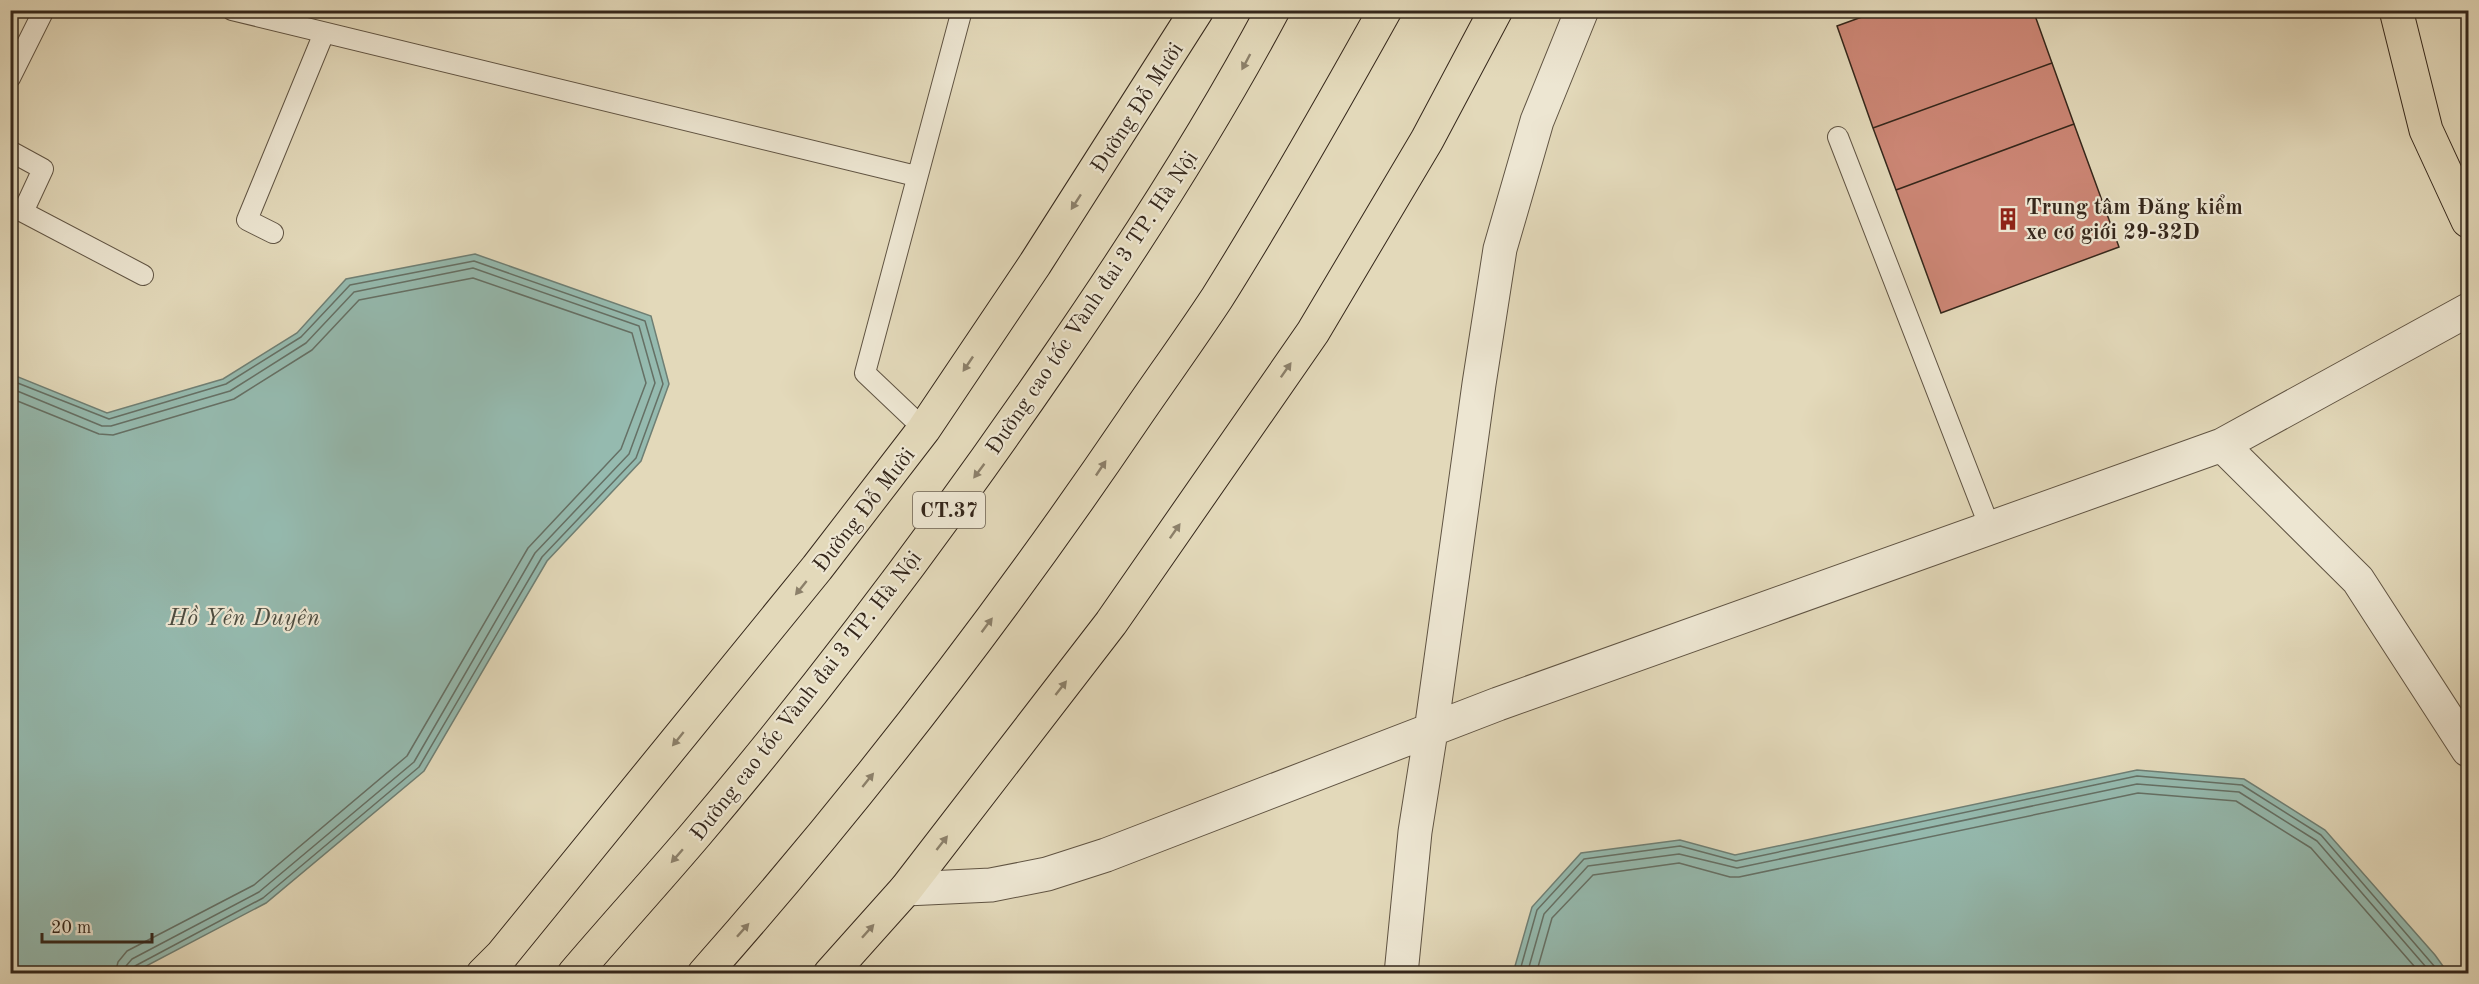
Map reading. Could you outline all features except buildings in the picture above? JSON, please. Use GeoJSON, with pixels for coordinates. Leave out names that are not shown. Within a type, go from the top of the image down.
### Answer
{"type":"FeatureCollection","features":[{"type":"Feature","properties":{"kind":"main road","name":"Đường Đỗ Mười"},"geometry":{"type":"LineString","coordinates":[[483,974],[517,937],[810,577],[924,429],[1035,264],[1197,10]]}},
{"type":"Feature","properties":{"kind":"main road","name":"Đường cao tốc Vành đai 3 TP. Hà Nội"},"geometry":{"type":"LineString","coordinates":[[574,974],[696,833],[836,662],[986,462],[1125,259],[1234,83],[1274,10]]}},
{"type":"Feature","properties":{"kind":"main road"},"geometry":{"type":"LineString","coordinates":[[705,974],[766,904],[919,717],[1067,517],[1217,298],[1322,123],[1384,10]]}},
{"type":"Feature","properties":{"kind":"main road"},"geometry":{"type":"LineString","coordinates":[[830,974],[906,889],[1111,623],[1313,332],[1427,140],[1496,10]]}},
{"type":"Feature","properties":{"kind":"main road"},"geometry":{"type":"LineString","coordinates":[[2396,10],[2426,130],[2469,221]]}},
{"type":"Feature","properties":{"kind":"street"},"geometry":{"type":"LineString","coordinates":[[1401,974],[1415,832],[1500,249],[1537,121],[1582,10]]}},
{"type":"Feature","properties":{"kind":"street"},"geometry":{"type":"LineString","coordinates":[[906,889],[991,885],[1047,874],[1106,855],[1498,704],[2222,445],[2469,310]]}},
{"type":"Feature","properties":{"kind":"street"},"geometry":{"type":"LineString","coordinates":[[2222,445],[2358,580],[2469,750]]}},
{"type":"Feature","properties":{"kind":"lane"},"geometry":{"type":"LineString","coordinates":[[10,78],[44,10]]}},
{"type":"Feature","properties":{"kind":"lane"},"geometry":{"type":"LineString","coordinates":[[232,10],[916,176]]}},
{"type":"Feature","properties":{"kind":"lane"},"geometry":{"type":"LineString","coordinates":[[924,429],[865,374],[962,10]]}},
{"type":"Feature","properties":{"kind":"lane"},"geometry":{"type":"LineString","coordinates":[[273,233],[247,220],[324,33]]}},
{"type":"Feature","properties":{"kind":"lane"},"geometry":{"type":"LineString","coordinates":[[1838,137],[1990,528]]}},
{"type":"Feature","properties":{"kind":"lane"},"geometry":{"type":"LineString","coordinates":[[10,151],[44,170],[23,212],[143,275]]}},
{"type":"Feature","properties":{"kind":"water","name":"Hồ Yên Duyên"},"geometry":{"type":"Polygon","coordinates":[[[475,254],[651,316],[669,384],[641,461],[547,561],[424,771],[266,903],[133,973],[11,973],[11,374],[107,413],[223,379],[297,333],[346,279],[475,254]]]}},
{"type":"Feature","properties":{"kind":"water"},"geometry":{"type":"Polygon","coordinates":[[[2137,770],[2244,779],[2325,830],[2435,955],[2448,973],[1513,973],[1532,907],[1581,853],[1680,840],[1735,855],[2137,770]]]}},
{"type":"Feature","properties":{"kind":"place","name":"Trung tâm Đăng kiểm xe cơ giới 29-32D"},"geometry":{"type":"Point","coordinates":[2008,219]}}]}
